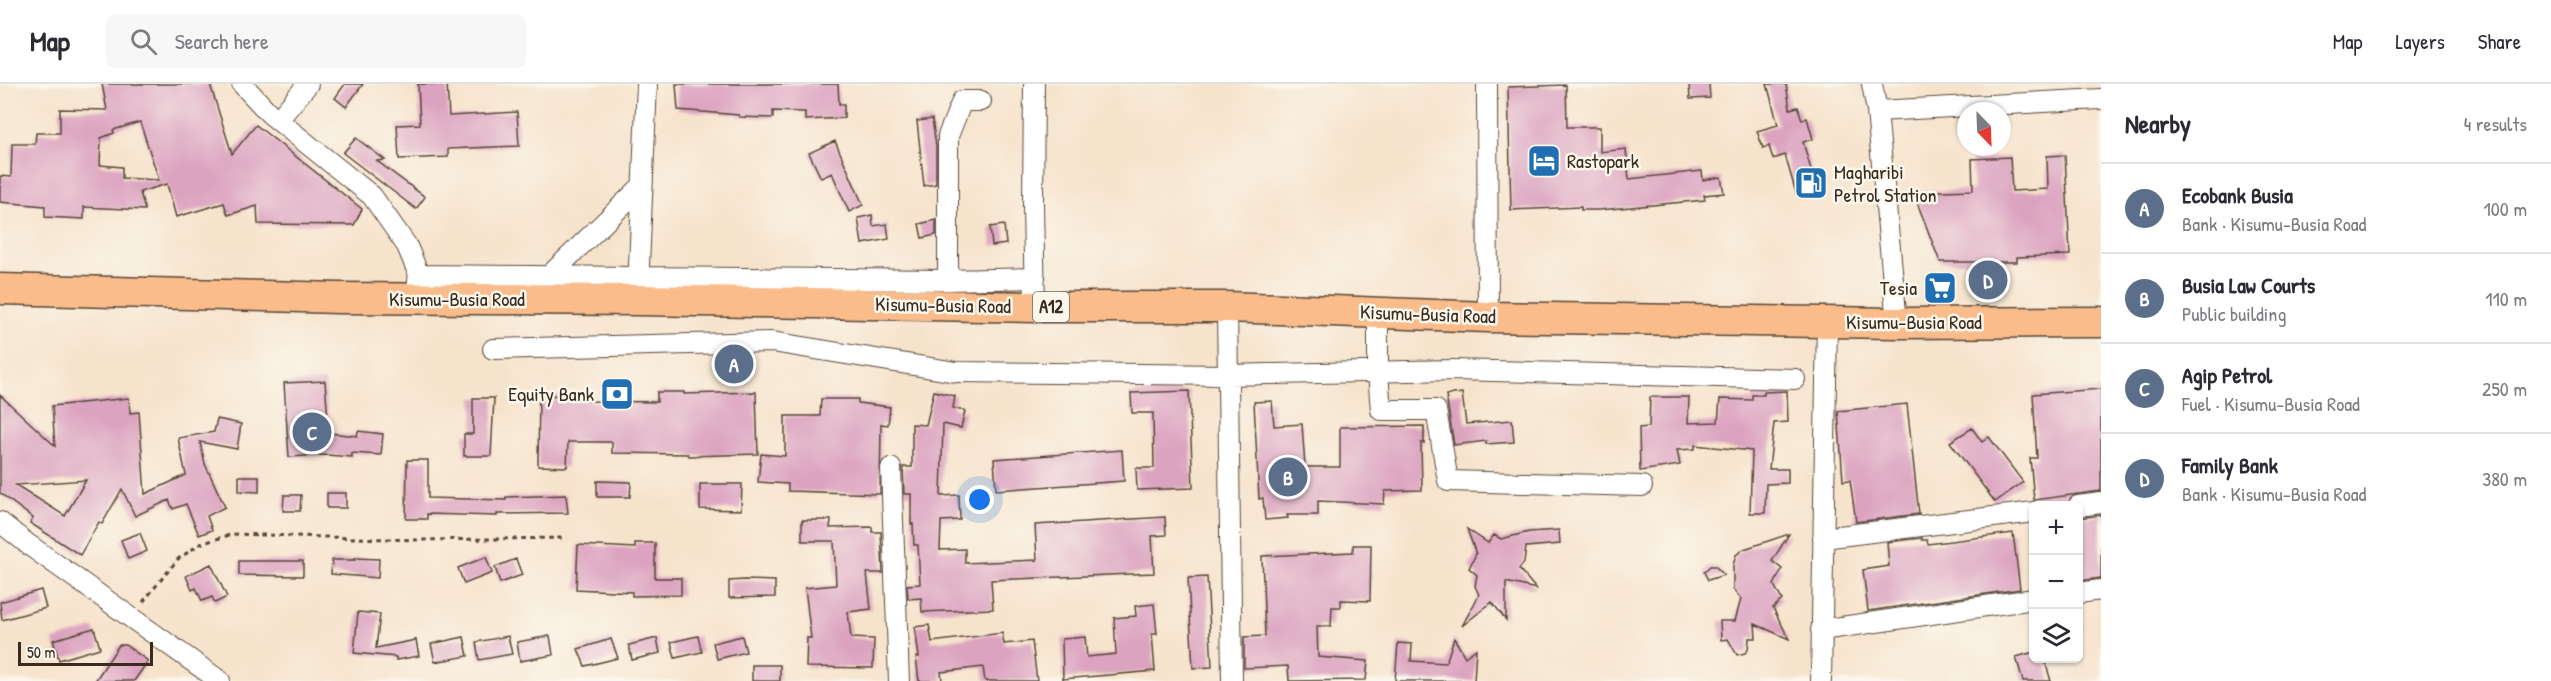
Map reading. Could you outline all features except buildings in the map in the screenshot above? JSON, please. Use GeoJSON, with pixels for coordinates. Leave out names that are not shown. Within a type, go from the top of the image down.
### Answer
{"type":"FeatureCollection","features":[{"type":"Feature","properties":{"kind":"highway","name":"Kisumu-Busia Road"},"geometry":{"type":"LineString","coordinates":[[0,290],[328,298],[638,288],[1035,292],[1227,307],[1488,317],[1897,323],[2101,322]]}},
{"type":"Feature","properties":{"kind":"street"},"geometry":{"type":"LineString","coordinates":[[242,84],[278,120],[372,196],[406,246],[419,275],[416,296]]}},
{"type":"Feature","properties":{"kind":"street"},"geometry":{"type":"LineString","coordinates":[[278,120],[308,84]]}},
{"type":"Feature","properties":{"kind":"street"},"geometry":{"type":"LineString","coordinates":[[638,288],[647,84]]}},
{"type":"Feature","properties":{"kind":"street"},"geometry":{"type":"LineString","coordinates":[[419,275],[548,276],[638,288],[948,280],[1035,292],[1034,84]]}},
{"type":"Feature","properties":{"kind":"street"},"geometry":{"type":"LineString","coordinates":[[1486,84],[1488,317]]}},
{"type":"Feature","properties":{"kind":"street"},"geometry":{"type":"LineString","coordinates":[[1872,84],[1877,111],[1897,323]]}},
{"type":"Feature","properties":{"kind":"street"},"geometry":{"type":"LineString","coordinates":[[1877,111],[2101,99]]}},
{"type":"Feature","properties":{"kind":"street"},"geometry":{"type":"LineString","coordinates":[[948,280],[948,136],[962,101],[981,100]]}},
{"type":"Feature","properties":{"kind":"street"},"geometry":{"type":"LineString","coordinates":[[548,276],[642,186]]}},
{"type":"Feature","properties":{"kind":"street"},"geometry":{"type":"LineString","coordinates":[[1227,307],[1232,681]]}},
{"type":"Feature","properties":{"kind":"street"},"geometry":{"type":"LineString","coordinates":[[1378,313],[1378,373],[1382,410],[1436,410],[1448,481],[1642,486]]}},
{"type":"Feature","properties":{"kind":"street"},"geometry":{"type":"LineString","coordinates":[[1821,681],[1827,322]]}},
{"type":"Feature","properties":{"kind":"street"},"geometry":{"type":"LineString","coordinates":[[493,349],[772,342],[956,372],[1228,375],[1453,370],[1795,379]]}},
{"type":"Feature","properties":{"kind":"street"},"geometry":{"type":"LineString","coordinates":[[891,468],[899,681]]}},
{"type":"Feature","properties":{"kind":"street"},"geometry":{"type":"LineString","coordinates":[[2083,505],[2101,503]]}},
{"type":"Feature","properties":{"kind":"street"},"geometry":{"type":"LineString","coordinates":[[1823,538],[2029,513]]}},
{"type":"Feature","properties":{"kind":"street"},"geometry":{"type":"LineString","coordinates":[[0,522],[220,681]]}},
{"type":"Feature","properties":{"kind":"street"},"geometry":{"type":"LineString","coordinates":[[2083,592],[2101,590]]}},
{"type":"Feature","properties":{"kind":"street"},"geometry":{"type":"LineString","coordinates":[[1821,630],[2029,600]]}},
{"type":"Feature","properties":{"kind":"path"},"geometry":{"type":"LineString","coordinates":[[130,618],[178,559],[200,544],[233,534],[418,540],[566,538]]}},
{"type":"Feature","properties":{"kind":"place","name":"Rastopark"},"geometry":{"type":"Point","coordinates":[1544,161]}},
{"type":"Feature","properties":{"kind":"place","name":"Magharibi Petrol Station"},"geometry":{"type":"Point","coordinates":[1811,183]}},
{"type":"Feature","properties":{"kind":"place","name":"Family Bank"},"geometry":{"type":"Point","coordinates":[1988,280]}},
{"type":"Feature","properties":{"kind":"place","name":"Tesia"},"geometry":{"type":"Point","coordinates":[1940,288]}},
{"type":"Feature","properties":{"kind":"place","name":"Ecobank Busia"},"geometry":{"type":"Point","coordinates":[734,364]}},
{"type":"Feature","properties":{"kind":"place","name":"Equity Bank"},"geometry":{"type":"Point","coordinates":[617,394]}},
{"type":"Feature","properties":{"kind":"place","name":"Agip Petrol"},"geometry":{"type":"Point","coordinates":[312,432]}},
{"type":"Feature","properties":{"kind":"place","name":"Busia Law Courts"},"geometry":{"type":"Point","coordinates":[1288,477]}}]}
